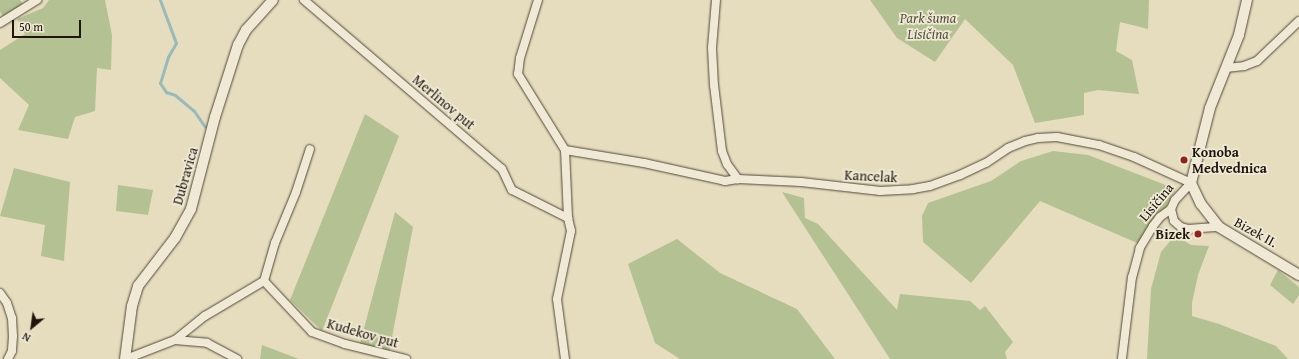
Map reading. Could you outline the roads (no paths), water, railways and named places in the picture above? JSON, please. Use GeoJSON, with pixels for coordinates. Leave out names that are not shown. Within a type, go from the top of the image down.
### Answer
{"type":"FeatureCollection","features":[{"type":"Feature","properties":{"kind":"street"},"geometry":{"type":"LineString","coordinates":[[0,23],[37,0]]}},
{"type":"Feature","properties":{"kind":"street","name":"Dubravica"},"geometry":{"type":"LineString","coordinates":[[126,359],[132,306],[138,286],[175,238],[192,209],[215,117],[238,45],[246,30],[273,0]]}},
{"type":"Feature","properties":{"kind":"street","name":"Merlinov put"},"geometry":{"type":"LineString","coordinates":[[304,0],[502,169],[512,190],[568,218]]}},
{"type":"Feature","properties":{"kind":"street"},"geometry":{"type":"LineString","coordinates":[[538,0],[520,58],[518,74],[565,150],[568,218],[571,231],[557,299],[564,359]]}},
{"type":"Feature","properties":{"kind":"street"},"geometry":{"type":"LineString","coordinates":[[565,150],[644,163],[725,181],[738,179],[727,164],[722,151],[714,85],[712,48],[716,0]]}},
{"type":"Feature","properties":{"kind":"street","name":"Lisičina"},"geometry":{"type":"LineString","coordinates":[[1122,359],[1132,276],[1140,248],[1160,217],[1171,209],[1175,200],[1191,183],[1208,114],[1239,35],[1247,0]]}},
{"type":"Feature","properties":{"kind":"street"},"geometry":{"type":"LineString","coordinates":[[1226,68],[1244,66],[1257,61],[1299,21]]}},
{"type":"Feature","properties":{"kind":"street","name":"Kancelak"},"geometry":{"type":"LineString","coordinates":[[738,179],[801,182],[880,191],[913,189],[930,186],[960,175],[986,163],[1008,148],[1025,141],[1038,138],[1057,137],[1093,144],[1134,157],[1191,183]]}},
{"type":"Feature","properties":{"kind":"street"},"geometry":{"type":"LineString","coordinates":[[126,359],[175,340],[206,316],[264,281],[275,243],[296,192],[310,149]]}},
{"type":"Feature","properties":{"kind":"street","name":"Bizek II."},"geometry":{"type":"LineString","coordinates":[[1191,183],[1201,204],[1219,227],[1293,270],[1299,275]]}},
{"type":"Feature","properties":{"kind":"street","name":"Bizek II."},"geometry":{"type":"LineString","coordinates":[[1171,209],[1174,221],[1181,227],[1188,229],[1219,227]]}},
{"type":"Feature","properties":{"kind":"street","name":"Kudekov put"},"geometry":{"type":"LineString","coordinates":[[264,281],[312,332],[346,344],[406,359]]}},
{"type":"Feature","properties":{"kind":"street"},"geometry":{"type":"LineString","coordinates":[[0,293],[7,303],[12,318],[14,336],[12,351],[8,359]]}},
{"type":"Feature","properties":{"kind":"street"},"geometry":{"type":"LineString","coordinates":[[175,340],[207,343],[237,359]]}},
{"type":"Feature","properties":{"kind":"waterway","name":"Dubravica"},"geometry":{"type":"LineString","coordinates":[[160,0],[176,43],[168,57],[160,83],[166,92],[175,95],[194,111],[205,127]]}},
{"type":"Feature","properties":{"kind":"place","name":"Konoba Medvednica"},"geometry":{"type":"Point","coordinates":[1184,160]}},
{"type":"Feature","properties":{"kind":"place","name":"Bizek"},"geometry":{"type":"Point","coordinates":[1198,234]}},
{"type":"Feature","properties":{"kind":"park label","name":"Park šuma Lisičina"},"geometry":{"type":"Point","coordinates":[928,26]}}]}
